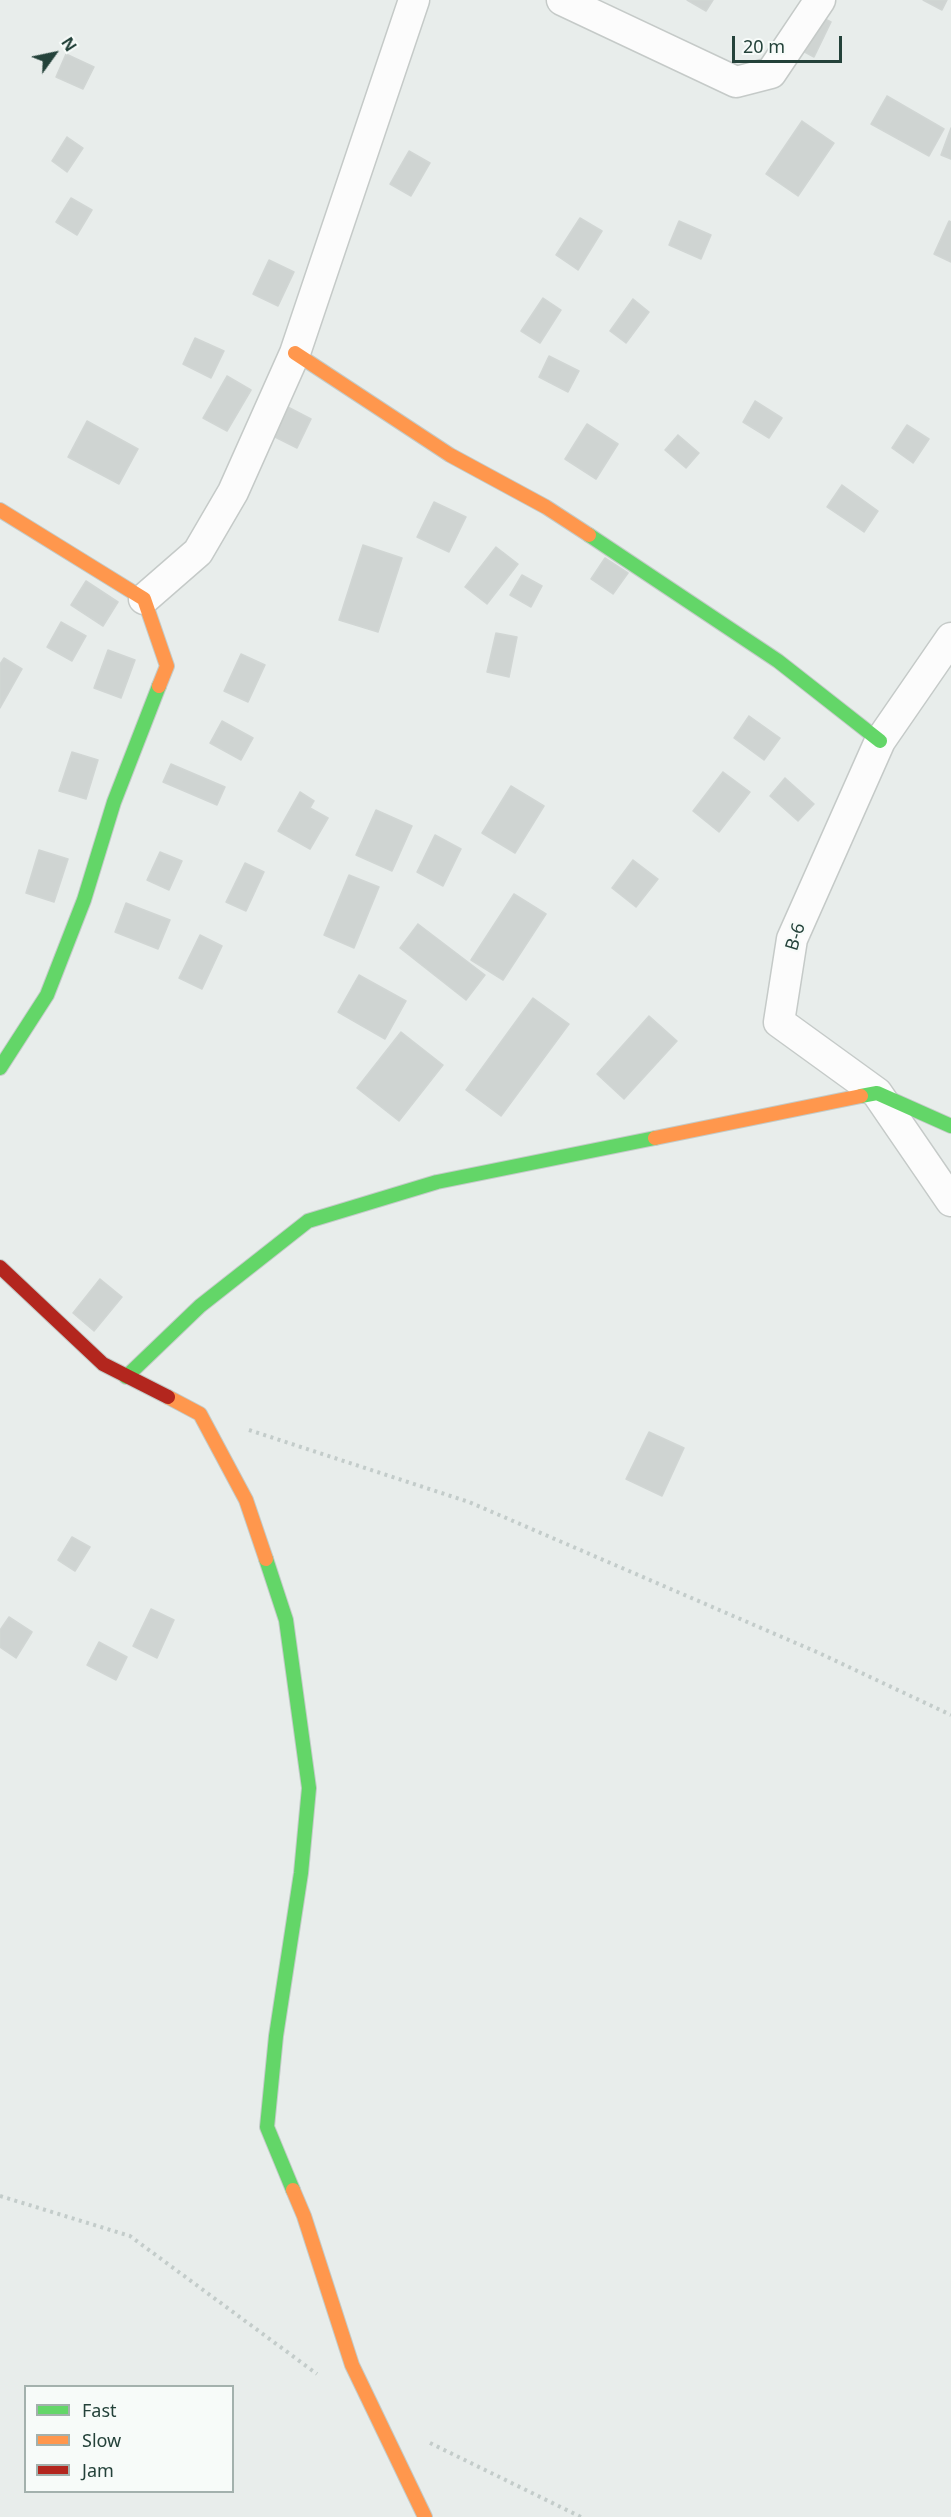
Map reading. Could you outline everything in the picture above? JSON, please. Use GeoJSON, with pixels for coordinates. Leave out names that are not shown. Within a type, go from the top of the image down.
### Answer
{"type":"FeatureCollection","features":[{"type":"Feature","properties":{"kind":"street"},"geometry":{"type":"LineString","coordinates":[[144,599],[198,552],[233,492],[295,353],[414,0]]}},
{"type":"Feature","properties":{"kind":"street"},"geometry":{"type":"LineString","coordinates":[[562,0],[736,82],[771,74],[820,0]]}},
{"type":"Feature","properties":{"kind":"street"},"geometry":{"type":"LineString","coordinates":[[295,353],[450,454],[546,507],[778,661],[880,741]]}},
{"type":"Feature","properties":{"kind":"street"},"geometry":{"type":"LineString","coordinates":[[0,510],[144,599],[167,666],[114,802],[84,900],[47,995],[0,1068]]}},
{"type":"Feature","properties":{"kind":"street","name":"B-6"},"geometry":{"type":"LineString","coordinates":[[951,638],[880,741],[792,939],[779,1022],[877,1093],[951,1201]]}},
{"type":"Feature","properties":{"kind":"street"},"geometry":{"type":"LineString","coordinates":[[126,1377],[200,1306],[308,1221],[437,1182],[877,1093],[951,1126]]}},
{"type":"Feature","properties":{"kind":"street"},"geometry":{"type":"LineString","coordinates":[[0,1268],[103,1364],[200,1414],[246,1500],[286,1620],[309,1788],[301,1873],[276,2036],[267,2127],[304,2216],[352,2365],[425,2517]]}},
{"type":"Feature","properties":{"kind":"path"},"geometry":{"type":"LineString","coordinates":[[200,1414],[469,1502],[819,1653],[951,1715]]}},
{"type":"Feature","properties":{"kind":"path"},"geometry":{"type":"LineString","coordinates":[[0,2196],[130,2236],[320,2376]]}},
{"type":"Feature","properties":{"kind":"path"},"geometry":{"type":"LineString","coordinates":[[377,2418],[581,2517]]}},
{"type":"Feature","properties":{"kind":"building"},"geometry":{"type":"Polygon","coordinates":[[[687,0],[713,0],[706,11],[687,0]]]}},
{"type":"Feature","properties":{"kind":"building"},"geometry":{"type":"Polygon","coordinates":[[[923,0],[947,0],[942,10],[923,0]]]}},
{"type":"Feature","properties":{"kind":"building"},"geometry":{"type":"Polygon","coordinates":[[[815,14],[831,22],[814,57],[799,49],[815,14]]]}},
{"type":"Feature","properties":{"kind":"building"},"geometry":{"type":"Polygon","coordinates":[[[66,54],[94,67],[83,89],[56,77],[66,54]]]}},
{"type":"Feature","properties":{"kind":"building"},"geometry":{"type":"Polygon","coordinates":[[[887,96],[944,129],[929,156],[871,124],[887,96]]]}},
{"type":"Feature","properties":{"kind":"building"},"geometry":{"type":"Polygon","coordinates":[[[802,121],[834,143],[798,196],[766,174],[802,121]]]}},
{"type":"Feature","properties":{"kind":"building"},"geometry":{"type":"Polygon","coordinates":[[[951,128],[951,159],[941,155],[951,128]]]}},
{"type":"Feature","properties":{"kind":"building"},"geometry":{"type":"Polygon","coordinates":[[[67,137],[83,148],[67,172],[52,161],[67,137]]]}},
{"type":"Feature","properties":{"kind":"building"},"geometry":{"type":"Polygon","coordinates":[[[409,151],[430,163],[411,196],[390,184],[409,151]]]}},
{"type":"Feature","properties":{"kind":"building"},"geometry":{"type":"Polygon","coordinates":[[[71,198],[92,210],[77,235],[56,222],[71,198]]]}},
{"type":"Feature","properties":{"kind":"building"},"geometry":{"type":"Polygon","coordinates":[[[580,218],[602,231],[578,270],[556,255],[580,218]]]}},
{"type":"Feature","properties":{"kind":"building"},"geometry":{"type":"Polygon","coordinates":[[[679,221],[711,235],[701,259],[669,245],[679,221]]]}},
{"type":"Feature","properties":{"kind":"building"},"geometry":{"type":"Polygon","coordinates":[[[949,221],[951,222],[951,262],[934,254],[949,221]]]}},
{"type":"Feature","properties":{"kind":"building"},"geometry":{"type":"Polygon","coordinates":[[[269,260],[294,272],[278,306],[253,294],[269,260]]]}},
{"type":"Feature","properties":{"kind":"building"},"geometry":{"type":"Polygon","coordinates":[[[543,298],[561,310],[540,343],[521,331],[543,298]]]}},
{"type":"Feature","properties":{"kind":"building"},"geometry":{"type":"Polygon","coordinates":[[[633,299],[649,312],[626,343],[610,331],[633,299]]]}},
{"type":"Feature","properties":{"kind":"building"},"geometry":{"type":"Polygon","coordinates":[[[195,338],[224,351],[211,378],[183,364],[195,338]]]}},
{"type":"Feature","properties":{"kind":"building"},"geometry":{"type":"Polygon","coordinates":[[[549,356],[579,371],[568,392],[539,377],[549,356]]]}},
{"type":"Feature","properties":{"kind":"building"},"geometry":{"type":"Polygon","coordinates":[[[227,376],[251,390],[227,431],[203,418],[227,376]]]}},
{"type":"Feature","properties":{"kind":"building"},"geometry":{"type":"Polygon","coordinates":[[[755,401],[782,418],[769,438],[743,422],[755,401]]]}},
{"type":"Feature","properties":{"kind":"building"},"geometry":{"type":"Polygon","coordinates":[[[282,404],[311,419],[297,448],[267,433],[282,404]]]}},
{"type":"Feature","properties":{"kind":"building"},"geometry":{"type":"Polygon","coordinates":[[[87,421],[138,449],[119,484],[68,457],[87,421]]]}},
{"type":"Feature","properties":{"kind":"building"},"geometry":{"type":"Polygon","coordinates":[[[587,424],[618,444],[596,479],[565,459],[587,424]]]}},
{"type":"Feature","properties":{"kind":"building"},"geometry":{"type":"Polygon","coordinates":[[[907,425],[929,439],[913,463],[892,448],[907,425]]]}},
{"type":"Feature","properties":{"kind":"building"},"geometry":{"type":"Polygon","coordinates":[[[678,435],[699,453],[686,468],[665,450],[678,435]]]}},
{"type":"Feature","properties":{"kind":"building"},"geometry":{"type":"Polygon","coordinates":[[[842,485],[878,511],[864,532],[827,507],[842,485]]]}},
{"type":"Feature","properties":{"kind":"building"},"geometry":{"type":"Polygon","coordinates":[[[434,502],[466,517],[449,552],[417,537],[434,502]]]}},
{"type":"Feature","properties":{"kind":"building"},"geometry":{"type":"Polygon","coordinates":[[[363,545],[402,558],[378,632],[339,620],[363,545]]]}},
{"type":"Feature","properties":{"kind":"building"},"geometry":{"type":"Polygon","coordinates":[[[496,547],[518,564],[487,604],[465,587],[496,547]]]}},
{"type":"Feature","properties":{"kind":"building"},"geometry":{"type":"Polygon","coordinates":[[[605,558],[628,573],[613,594],[591,579],[605,558]]]}},
{"type":"Feature","properties":{"kind":"building"},"geometry":{"type":"Polygon","coordinates":[[[522,575],[542,586],[531,607],[510,595],[522,575]]]}},
{"type":"Feature","properties":{"kind":"building"},"geometry":{"type":"Polygon","coordinates":[[[86,581],[118,602],[103,626],[71,605],[86,581]]]}},
{"type":"Feature","properties":{"kind":"building"},"geometry":{"type":"Polygon","coordinates":[[[61,622],[86,636],[72,661],[47,647],[61,622]]]}},
{"type":"Feature","properties":{"kind":"building"},"geometry":{"type":"Polygon","coordinates":[[[496,633],[517,637],[509,677],[487,672],[496,633]]]}},
{"type":"Feature","properties":{"kind":"building"},"geometry":{"type":"Polygon","coordinates":[[[108,650],[135,660],[121,698],[94,688],[108,650]]]}},
{"type":"Feature","properties":{"kind":"building"},"geometry":{"type":"Polygon","coordinates":[[[241,654],[265,665],[248,702],[224,691],[241,654]]]}},
{"type":"Feature","properties":{"kind":"building"},"geometry":{"type":"Polygon","coordinates":[[[4,658],[22,669],[0,708],[0,664],[4,658]]]}},
{"type":"Feature","properties":{"kind":"building"},"geometry":{"type":"Polygon","coordinates":[[[749,716],[780,738],[764,760],[734,738],[749,716]]]}},
{"type":"Feature","properties":{"kind":"building"},"geometry":{"type":"Polygon","coordinates":[[[222,721],[253,738],[241,760],[210,743],[222,721]]]}},
{"type":"Feature","properties":{"kind":"building"},"geometry":{"type":"Polygon","coordinates":[[[72,752],[98,760],[86,799],[59,791],[72,752]]]}},
{"type":"Feature","properties":{"kind":"building"},"geometry":{"type":"Polygon","coordinates":[[[171,764],[225,787],[217,805],[163,782],[171,764]]]}},
{"type":"Feature","properties":{"kind":"building"},"geometry":{"type":"Polygon","coordinates":[[[723,772],[750,792],[719,832],[693,811],[723,772]]]}},
{"type":"Feature","properties":{"kind":"building"},"geometry":{"type":"Polygon","coordinates":[[[785,778],[814,804],[798,821],[770,796],[785,778]]]}},
{"type":"Feature","properties":{"kind":"building"},"geometry":{"type":"Polygon","coordinates":[[[511,786],[544,806],[515,853],[482,833],[511,786]]]}},
{"type":"Feature","properties":{"kind":"building"},"geometry":{"type":"Polygon","coordinates":[[[300,792],[314,801],[310,808],[328,818],[310,849],[278,831],[300,792]]]}},
{"type":"Feature","properties":{"kind":"building"},"geometry":{"type":"Polygon","coordinates":[[[376,810],[412,826],[392,871],[356,855],[376,810]]]}},
{"type":"Feature","properties":{"kind":"building"},"geometry":{"type":"Polygon","coordinates":[[[435,835],[461,849],[443,886],[417,872],[435,835]]]}},
{"type":"Feature","properties":{"kind":"building"},"geometry":{"type":"Polygon","coordinates":[[[39,850],[68,859],[54,902],[26,893],[39,850]]]}},
{"type":"Feature","properties":{"kind":"building"},"geometry":{"type":"Polygon","coordinates":[[[160,852],[182,861],[169,890],[147,880],[160,852]]]}},
{"type":"Feature","properties":{"kind":"building"},"geometry":{"type":"Polygon","coordinates":[[[633,860],[658,879],[636,907],[612,888],[633,860]]]}},
{"type":"Feature","properties":{"kind":"building"},"geometry":{"type":"Polygon","coordinates":[[[245,863],[264,872],[246,911],[226,902],[245,863]]]}},
{"type":"Feature","properties":{"kind":"building"},"geometry":{"type":"Polygon","coordinates":[[[349,875],[379,887],[354,948],[324,935],[349,875]]]}},
{"type":"Feature","properties":{"kind":"building"},"geometry":{"type":"Polygon","coordinates":[[[514,894],[546,914],[503,980],[471,960],[514,894]]]}},
{"type":"Feature","properties":{"kind":"building"},"geometry":{"type":"Polygon","coordinates":[[[126,903],[170,920],[158,949],[115,932],[126,903]]]}},
{"type":"Feature","properties":{"kind":"building"},"geometry":{"type":"Polygon","coordinates":[[[418,924],[485,975],[466,1000],[400,948],[418,924]]]}},
{"type":"Feature","properties":{"kind":"building"},"geometry":{"type":"Polygon","coordinates":[[[200,935],[222,946],[202,989],[179,978],[200,935]]]}},
{"type":"Feature","properties":{"kind":"building"},"geometry":{"type":"Polygon","coordinates":[[[359,975],[406,1001],[385,1039],[338,1012],[359,975]]]}},
{"type":"Feature","properties":{"kind":"building"},"geometry":{"type":"Polygon","coordinates":[[[533,998],[569,1024],[501,1116],[466,1090],[533,998]]]}},
{"type":"Feature","properties":{"kind":"building"},"geometry":{"type":"Polygon","coordinates":[[[649,1016],[677,1041],[624,1099],[597,1074],[649,1016]]]}},
{"type":"Feature","properties":{"kind":"building"},"geometry":{"type":"Polygon","coordinates":[[[401,1032],[443,1065],[399,1121],[357,1088],[401,1032]]]}},
{"type":"Feature","properties":{"kind":"building"},"geometry":{"type":"Polygon","coordinates":[[[100,1279],[122,1297],[94,1331],[73,1313],[100,1279]]]}},
{"type":"Feature","properties":{"kind":"building"},"geometry":{"type":"Polygon","coordinates":[[[649,1432],[684,1448],[662,1496],[626,1479],[649,1432]]]}},
{"type":"Feature","properties":{"kind":"building"},"geometry":{"type":"Polygon","coordinates":[[[72,1537],[90,1547],[75,1571],[58,1560],[72,1537]]]}},
{"type":"Feature","properties":{"kind":"building"},"geometry":{"type":"Polygon","coordinates":[[[151,1609],[174,1620],[157,1658],[133,1646],[151,1609]]]}},
{"type":"Feature","properties":{"kind":"building"},"geometry":{"type":"Polygon","coordinates":[[[9,1617],[32,1632],[16,1658],[0,1647],[0,1630],[9,1617]]]}},
{"type":"Feature","properties":{"kind":"building"},"geometry":{"type":"Polygon","coordinates":[[[99,1642],[127,1657],[116,1680],[87,1665],[99,1642]]]}},
{"type":"Feature","properties":{"kind":"traffic: fast"},"geometry":{"type":"LineString","coordinates":[[589,535],[778,661],[880,741]]}},
{"type":"Feature","properties":{"kind":"traffic: fast"},"geometry":{"type":"LineString","coordinates":[[0,1068],[47,995],[84,900],[114,802],[159,686]]}},
{"type":"Feature","properties":{"kind":"traffic: fast"},"geometry":{"type":"LineString","coordinates":[[861,1096],[877,1093],[951,1126]]}},
{"type":"Feature","properties":{"kind":"traffic: fast"},"geometry":{"type":"LineString","coordinates":[[126,1377],[200,1306],[308,1221],[437,1182],[655,1138]]}},
{"type":"Feature","properties":{"kind":"traffic: fast"},"geometry":{"type":"LineString","coordinates":[[266,1559],[286,1620],[309,1788],[301,1873],[276,2036],[267,2127],[293,2190]]}},
{"type":"Feature","properties":{"kind":"traffic: slow"},"geometry":{"type":"LineString","coordinates":[[295,353],[450,455],[546,507],[589,535]]}},
{"type":"Feature","properties":{"kind":"traffic: slow"},"geometry":{"type":"LineString","coordinates":[[0,510],[144,599],[167,666],[159,686]]}},
{"type":"Feature","properties":{"kind":"traffic: slow"},"geometry":{"type":"LineString","coordinates":[[655,1138],[861,1096]]}},
{"type":"Feature","properties":{"kind":"traffic: slow"},"geometry":{"type":"LineString","coordinates":[[168,1397],[200,1414],[246,1500],[266,1559]]}},
{"type":"Feature","properties":{"kind":"traffic: slow"},"geometry":{"type":"LineString","coordinates":[[293,2190],[304,2216],[352,2365],[425,2517]]}},
{"type":"Feature","properties":{"kind":"traffic: jam"},"geometry":{"type":"LineString","coordinates":[[0,1267],[103,1364],[168,1397]]}}]}
